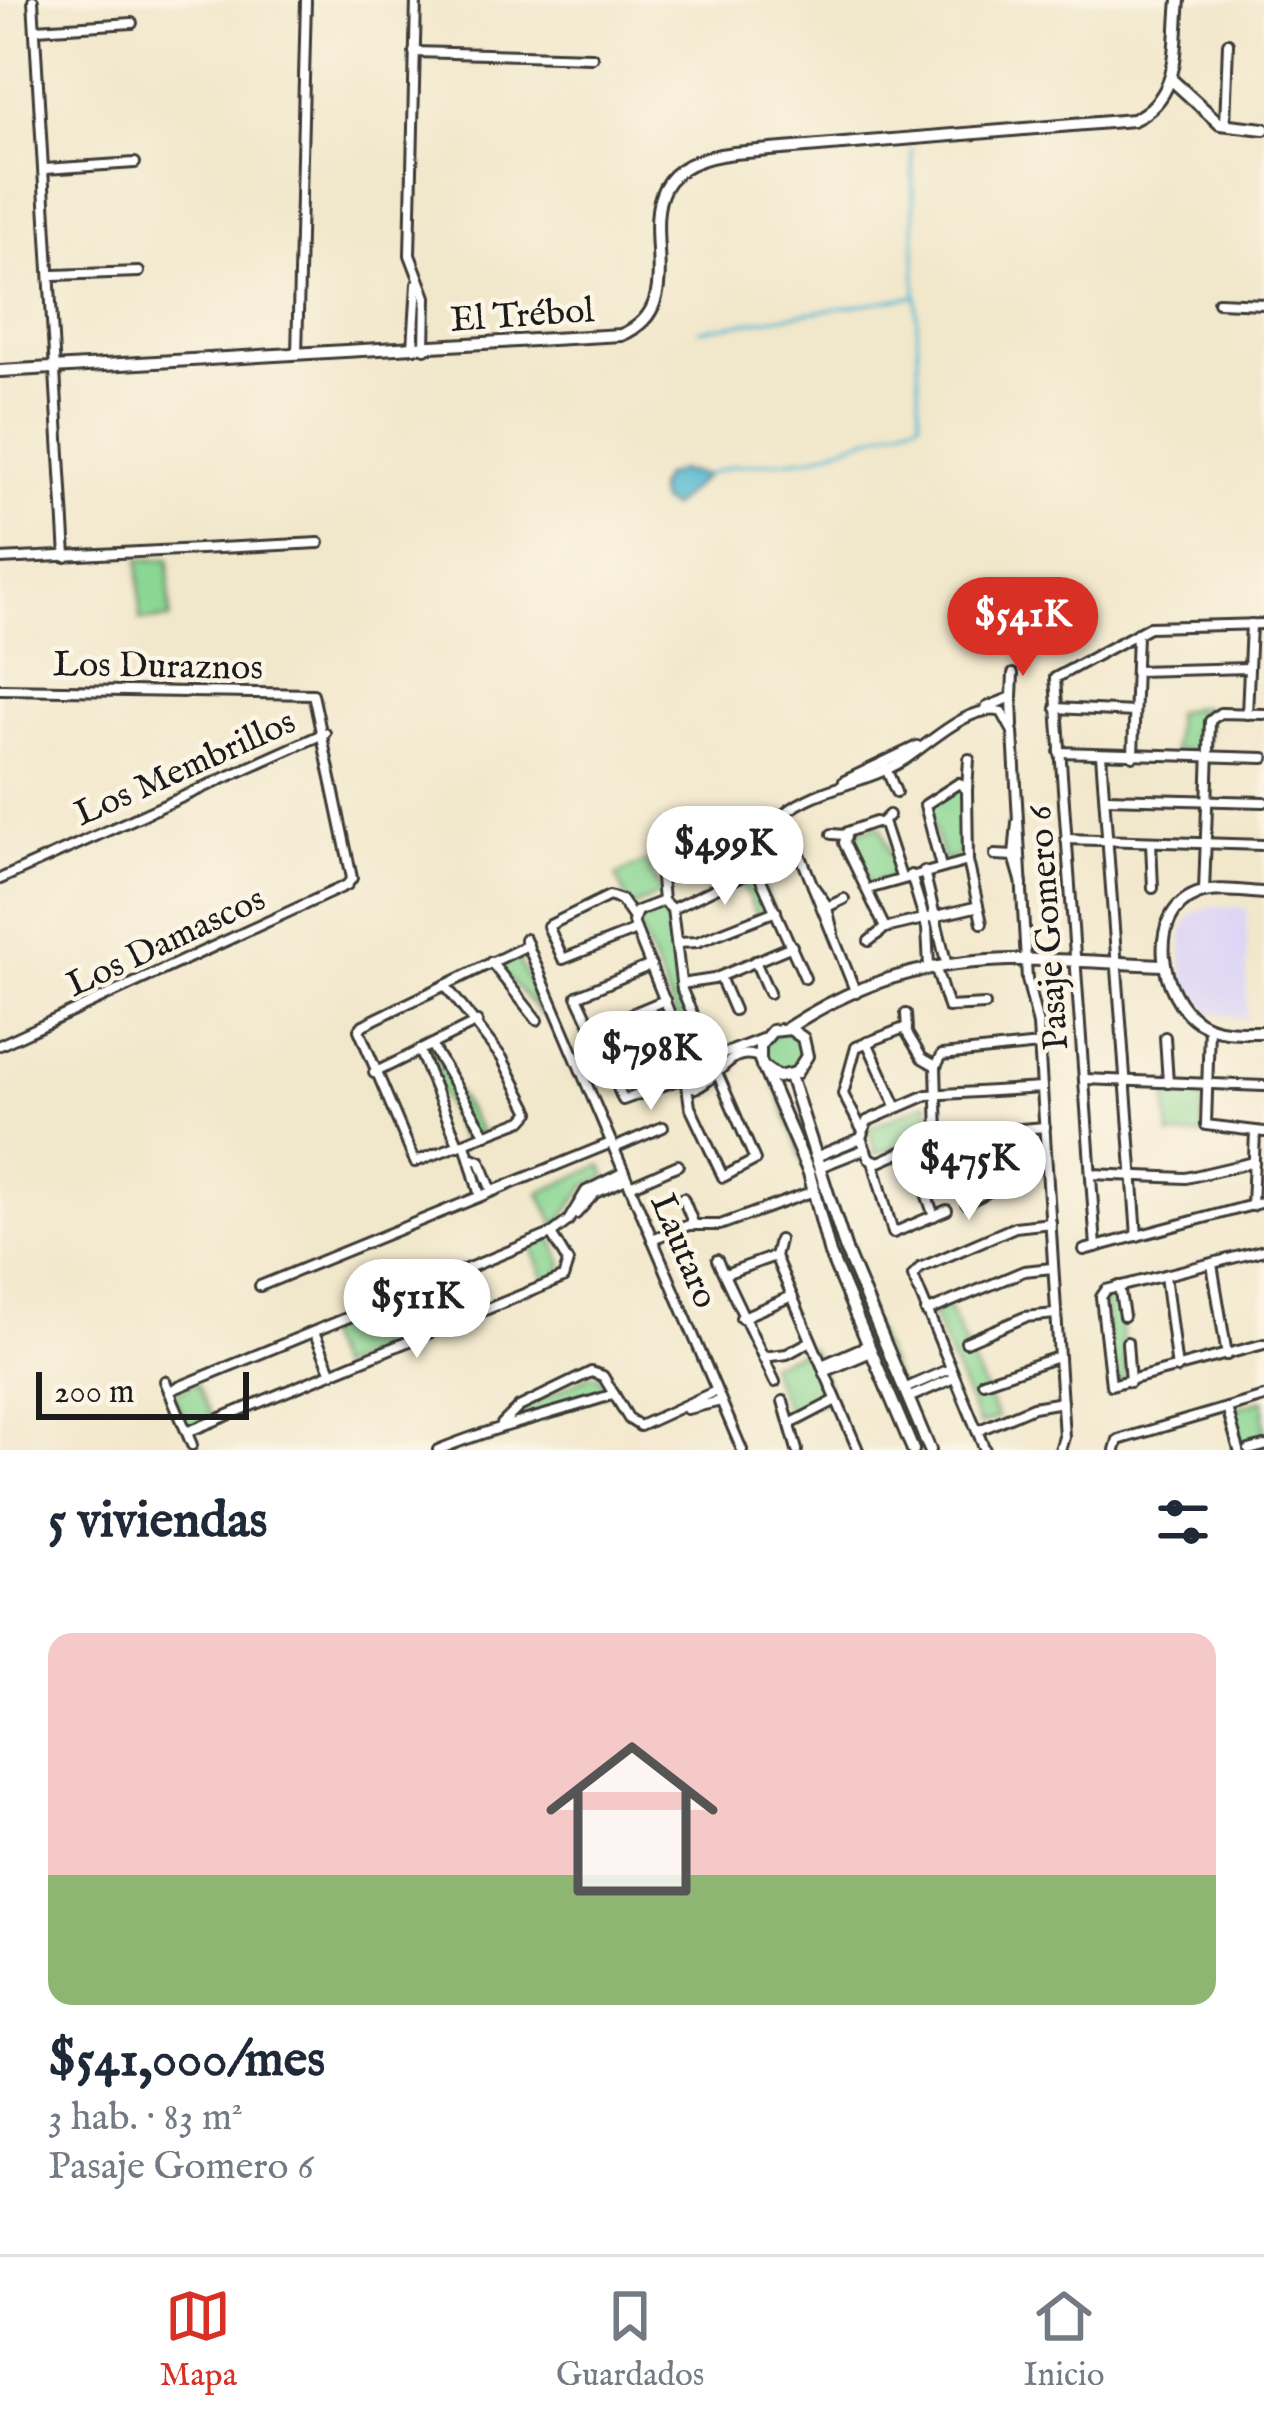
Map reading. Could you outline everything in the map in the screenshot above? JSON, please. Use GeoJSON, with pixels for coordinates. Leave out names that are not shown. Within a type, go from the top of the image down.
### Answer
{"type":"FeatureCollection","features":[{"type":"Feature","properties":{"kind":"street"},"geometry":{"type":"LineString","coordinates":[[34,0],[54,275],[67,557]]}},
{"type":"Feature","properties":{"kind":"street"},"geometry":{"type":"LineString","coordinates":[[297,356],[306,0]]}},
{"type":"Feature","properties":{"kind":"street"},"geometry":{"type":"LineString","coordinates":[[416,0],[410,255],[427,302],[419,349]]}},
{"type":"Feature","properties":{"kind":"street"},"geometry":{"type":"LineString","coordinates":[[1178,0],[1172,80],[1225,126],[1264,129]]}},
{"type":"Feature","properties":{"kind":"street"},"geometry":{"type":"LineString","coordinates":[[36,29],[132,23]]}},
{"type":"Feature","properties":{"kind":"street"},"geometry":{"type":"LineString","coordinates":[[1225,126],[1228,43]]}},
{"type":"Feature","properties":{"kind":"street"},"geometry":{"type":"LineString","coordinates":[[414,52],[592,57]]}},
{"type":"Feature","properties":{"kind":"street","name":"El Trébol"},"geometry":{"type":"LineString","coordinates":[[0,371],[611,338],[634,330],[657,294],[662,190],[673,172],[698,158],[1120,123],[1152,109],[1172,80]]}},
{"type":"Feature","properties":{"kind":"street"},"geometry":{"type":"LineString","coordinates":[[45,169],[135,163]]}},
{"type":"Feature","properties":{"kind":"street"},"geometry":{"type":"LineString","coordinates":[[54,275],[139,272]]}},
{"type":"Feature","properties":{"kind":"street"},"geometry":{"type":"LineString","coordinates":[[1218,302],[1264,304]]}},
{"type":"Feature","properties":{"kind":"street"},"geometry":{"type":"LineString","coordinates":[[0,559],[319,543]]}},
{"type":"Feature","properties":{"kind":"street"},"geometry":{"type":"LineString","coordinates":[[1133,756],[1137,633],[1153,627],[1264,624]]}},
{"type":"Feature","properties":{"kind":"street"},"geometry":{"type":"LineString","coordinates":[[1247,714],[1251,625]]}},
{"type":"Feature","properties":{"kind":"street","name":"Pasaje Gomero 6"},"geometry":{"type":"LineString","coordinates":[[1096,1247],[1055,677],[1137,633]]}},
{"type":"Feature","properties":{"kind":"street"},"geometry":{"type":"LineString","coordinates":[[1136,671],[1249,668]]}},
{"type":"Feature","properties":{"kind":"street"},"geometry":{"type":"LineString","coordinates":[[1013,674],[1018,856],[1045,1127],[1061,1449]]}},
{"type":"Feature","properties":{"kind":"street","name":"Los Duraznos"},"geometry":{"type":"LineString","coordinates":[[0,689],[315,695],[325,733]]}},
{"type":"Feature","properties":{"kind":"street"},"geometry":{"type":"LineString","coordinates":[[765,818],[784,818],[838,785],[885,766],[1012,698]]}},
{"type":"Feature","properties":{"kind":"street"},"geometry":{"type":"LineString","coordinates":[[1056,708],[1134,712]]}},
{"type":"Feature","properties":{"kind":"street"},"geometry":{"type":"LineString","coordinates":[[984,710],[1002,712],[1012,727]]}},
{"type":"Feature","properties":{"kind":"street"},"geometry":{"type":"LineString","coordinates":[[1204,892],[1214,715],[1264,714]]}},
{"type":"Feature","properties":{"kind":"street","name":"Los Membrillos"},"geometry":{"type":"LineString","coordinates":[[0,878],[325,733]]}},
{"type":"Feature","properties":{"kind":"street","name":"Los Damascos"},"geometry":{"type":"LineString","coordinates":[[0,1045],[350,882],[325,733]]}},
{"type":"Feature","properties":{"kind":"street"},"geometry":{"type":"LineString","coordinates":[[1060,752],[1264,758]]}},
{"type":"Feature","properties":{"kind":"street"},"geometry":{"type":"LineString","coordinates":[[1101,754],[1137,1236]]}},
{"type":"Feature","properties":{"kind":"street"},"geometry":{"type":"LineString","coordinates":[[969,758],[968,861],[982,923]]}},
{"type":"Feature","properties":{"kind":"street"},"geometry":{"type":"LineString","coordinates":[[885,766],[896,792]]}},
{"type":"Feature","properties":{"kind":"street"},"geometry":{"type":"LineString","coordinates":[[941,867],[922,806],[968,775]]}},
{"type":"Feature","properties":{"kind":"street"},"geometry":{"type":"LineString","coordinates":[[956,782],[967,790]]}},
{"type":"Feature","properties":{"kind":"street"},"geometry":{"type":"LineString","coordinates":[[1105,798],[1264,802]]}},
{"type":"Feature","properties":{"kind":"street"},"geometry":{"type":"LineString","coordinates":[[832,834],[845,835],[881,823],[890,815]]}},
{"type":"Feature","properties":{"kind":"street"},"geometry":{"type":"LineString","coordinates":[[784,818],[856,995]]}},
{"type":"Feature","properties":{"kind":"street"},"geometry":{"type":"LineString","coordinates":[[881,823],[928,915],[937,964]]}},
{"type":"Feature","properties":{"kind":"street"},"geometry":{"type":"LineString","coordinates":[[663,901],[664,872],[741,835],[805,978]]}},
{"type":"Feature","properties":{"kind":"street"},"geometry":{"type":"LineString","coordinates":[[845,835],[845,847],[884,928]]}},
{"type":"Feature","properties":{"kind":"street"},"geometry":{"type":"LineString","coordinates":[[1066,839],[1264,845]]}},
{"type":"Feature","properties":{"kind":"street"},"geometry":{"type":"LineString","coordinates":[[1151,842],[1153,888]]}},
{"type":"Feature","properties":{"kind":"street"},"geometry":{"type":"LineString","coordinates":[[995,855],[1018,856]]}},
{"type":"Feature","properties":{"kind":"street"},"geometry":{"type":"LineString","coordinates":[[868,889],[968,861]]}},
{"type":"Feature","properties":{"kind":"street"},"geometry":{"type":"LineString","coordinates":[[672,909],[756,868]]}},
{"type":"Feature","properties":{"kind":"street"},"geometry":{"type":"LineString","coordinates":[[924,871],[928,915],[948,1007],[985,1005]]}},
{"type":"Feature","properties":{"kind":"street"},"geometry":{"type":"LineString","coordinates":[[1264,893],[1204,892],[1173,916],[1165,965],[1176,999],[1209,1027],[1264,1032]]}},
{"type":"Feature","properties":{"kind":"street"},"geometry":{"type":"LineString","coordinates":[[636,930],[562,959],[548,926],[614,896],[634,916],[678,1044],[687,1101],[721,1177],[755,1160],[719,1077],[721,1059],[703,1039],[681,984],[672,909],[663,901]]}},
{"type":"Feature","properties":{"kind":"street"},"geometry":{"type":"LineString","coordinates":[[823,909],[844,899]]}},
{"type":"Feature","properties":{"kind":"street"},"geometry":{"type":"LineString","coordinates":[[634,916],[663,901]]}},
{"type":"Feature","properties":{"kind":"street"},"geometry":{"type":"LineString","coordinates":[[869,941],[884,928],[975,907]]}},
{"type":"Feature","properties":{"kind":"street"},"geometry":{"type":"LineString","coordinates":[[678,943],[698,942],[776,911]]}},
{"type":"Feature","properties":{"kind":"street","name":"Lautaro"},"geometry":{"type":"LineString","coordinates":[[491,962],[526,942],[742,1450]]}},
{"type":"Feature","properties":{"kind":"street"},"geometry":{"type":"LineString","coordinates":[[681,984],[720,976],[792,946]]}},
{"type":"Feature","properties":{"kind":"street"},"geometry":{"type":"LineString","coordinates":[[721,1059],[772,1030],[788,1028],[937,964],[1027,960],[1165,965]]}},
{"type":"Feature","properties":{"kind":"street"},"geometry":{"type":"LineString","coordinates":[[446,985],[477,1022],[530,1110],[525,1120],[413,1162],[360,1028],[491,962],[537,1020]]}},
{"type":"Feature","properties":{"kind":"street"},"geometry":{"type":"LineString","coordinates":[[755,962],[769,993]]}},
{"type":"Feature","properties":{"kind":"street"},"geometry":{"type":"LineString","coordinates":[[651,965],[577,996],[592,1030],[665,1000]]}},
{"type":"Feature","properties":{"kind":"street"},"geometry":{"type":"LineString","coordinates":[[720,976],[734,1010]]}},
{"type":"Feature","properties":{"kind":"street"},"geometry":{"type":"LineString","coordinates":[[721,1059],[747,1053],[775,1076],[790,1076],[806,1062],[806,1024],[819,1011]]}},
{"type":"Feature","properties":{"kind":"street"},"geometry":{"type":"LineString","coordinates":[[907,1014],[907,1029],[922,1058],[936,1066]]}},
{"type":"Feature","properties":{"kind":"street"},"geometry":{"type":"LineString","coordinates":[[374,1073],[477,1022]]}},
{"type":"Feature","properties":{"kind":"street"},"geometry":{"type":"LineString","coordinates":[[1209,1027],[1208,1127],[1259,1132],[1252,1206]]}},
{"type":"Feature","properties":{"kind":"street"},"geometry":{"type":"LineString","coordinates":[[788,1028],[803,1038]]}},
{"type":"Feature","properties":{"kind":"street"},"geometry":{"type":"LineString","coordinates":[[907,1029],[854,1050],[843,1090],[873,1161],[893,1233],[947,1210]]}},
{"type":"Feature","properties":{"kind":"street"},"geometry":{"type":"LineString","coordinates":[[1165,1037],[1168,1083]]}},
{"type":"Feature","properties":{"kind":"street"},"geometry":{"type":"LineString","coordinates":[[762,1039],[760,1061],[814,1191],[827,1246],[914,1450]]}},
{"type":"Feature","properties":{"kind":"street"},"geometry":{"type":"LineString","coordinates":[[867,1042],[897,1108]]}},
{"type":"Feature","properties":{"kind":"street"},"geometry":{"type":"LineString","coordinates":[[678,1044],[608,1067],[622,1100],[719,1077]]}},
{"type":"Feature","properties":{"kind":"street"},"geometry":{"type":"LineString","coordinates":[[430,1045],[486,1135]]}},
{"type":"Feature","properties":{"kind":"street"},"geometry":{"type":"LineString","coordinates":[[938,1136],[936,1066],[948,1052],[1039,1045]]}},
{"type":"Feature","properties":{"kind":"street"},"geometry":{"type":"LineString","coordinates":[[419,1050],[462,1145],[480,1161],[493,1191]]}},
{"type":"Feature","properties":{"kind":"street"},"geometry":{"type":"LineString","coordinates":[[790,1076],[791,1092],[820,1161],[847,1253],[930,1450]]}},
{"type":"Feature","properties":{"kind":"street"},"geometry":{"type":"LineString","coordinates":[[1084,1079],[1264,1085]]}},
{"type":"Feature","properties":{"kind":"street"},"geometry":{"type":"LineString","coordinates":[[820,1161],[897,1108],[937,1094],[1042,1088]]}},
{"type":"Feature","properties":{"kind":"street"},"geometry":{"type":"LineString","coordinates":[[260,1286],[663,1127]]}},
{"type":"Feature","properties":{"kind":"street"},"geometry":{"type":"LineString","coordinates":[[873,1161],[911,1151],[938,1136],[1045,1127]]}},
{"type":"Feature","properties":{"kind":"street"},"geometry":{"type":"LineString","coordinates":[[966,1203],[1009,1181],[1006,1130]]}},
{"type":"Feature","properties":{"kind":"street"},"geometry":{"type":"LineString","coordinates":[[963,1133],[968,1180],[976,1195]]}},
{"type":"Feature","properties":{"kind":"street"},"geometry":{"type":"LineString","coordinates":[[820,1161],[865,1149]]}},
{"type":"Feature","properties":{"kind":"street"},"geometry":{"type":"LineString","coordinates":[[911,1151],[934,1216]]}},
{"type":"Feature","properties":{"kind":"street"},"geometry":{"type":"LineString","coordinates":[[470,1156],[467,1163],[480,1196]]}},
{"type":"Feature","properties":{"kind":"street"},"geometry":{"type":"LineString","coordinates":[[1090,1174],[1186,1178],[1254,1162]]}},
{"type":"Feature","properties":{"kind":"street"},"geometry":{"type":"LineString","coordinates":[[169,1391],[555,1238],[591,1196],[627,1179],[678,1165]]}},
{"type":"Feature","properties":{"kind":"street"},"geometry":{"type":"LineString","coordinates":[[652,1239],[694,1225],[721,1225],[814,1191]]}},
{"type":"Feature","properties":{"kind":"street"},"geometry":{"type":"LineString","coordinates":[[683,1198],[694,1225]]}},
{"type":"Feature","properties":{"kind":"street"},"geometry":{"type":"LineString","coordinates":[[1084,1250],[1264,1202]]}},
{"type":"Feature","properties":{"kind":"street"},"geometry":{"type":"LineString","coordinates":[[985,1450],[914,1274],[1015,1227],[1051,1223]]}},
{"type":"Feature","properties":{"kind":"street"},"geometry":{"type":"LineString","coordinates":[[187,1432],[563,1278],[568,1266],[555,1238]]}},
{"type":"Feature","properties":{"kind":"street"},"geometry":{"type":"LineString","coordinates":[[779,1240],[775,1256],[857,1448],[845,1450]]}},
{"type":"Feature","properties":{"kind":"street"},"geometry":{"type":"LineString","coordinates":[[1263,1253],[1119,1286],[1101,1297],[1107,1379],[1116,1386],[1264,1344]]}},
{"type":"Feature","properties":{"kind":"street"},"geometry":{"type":"LineString","coordinates":[[725,1274],[775,1256]]}},
{"type":"Feature","properties":{"kind":"street"},"geometry":{"type":"LineString","coordinates":[[717,1260],[741,1318],[776,1382]]}},
{"type":"Feature","properties":{"kind":"street"},"geometry":{"type":"LineString","coordinates":[[1212,1264],[1227,1355]]}},
{"type":"Feature","properties":{"kind":"street"},"geometry":{"type":"LineString","coordinates":[[926,1312],[1024,1271],[1052,1268]]}},
{"type":"Feature","properties":{"kind":"street"},"geometry":{"type":"LineString","coordinates":[[1166,1275],[1177,1370]]}},
{"type":"Feature","properties":{"kind":"street"},"geometry":{"type":"LineString","coordinates":[[1119,1286],[1124,1316]]}},
{"type":"Feature","properties":{"kind":"street"},"geometry":{"type":"LineString","coordinates":[[741,1318],[793,1296]]}},
{"type":"Feature","properties":{"kind":"street"},"geometry":{"type":"LineString","coordinates":[[966,1342],[1025,1317],[1055,1313]]}},
{"type":"Feature","properties":{"kind":"street"},"geometry":{"type":"LineString","coordinates":[[314,1332],[332,1373]]}},
{"type":"Feature","properties":{"kind":"street"},"geometry":{"type":"LineString","coordinates":[[764,1357],[788,1354],[812,1341]]}},
{"type":"Feature","properties":{"kind":"street"},"geometry":{"type":"LineString","coordinates":[[1127,1342],[1130,1382]]}},
{"type":"Feature","properties":{"kind":"street"},"geometry":{"type":"LineString","coordinates":[[823,1368],[870,1348]]}},
{"type":"Feature","properties":{"kind":"street"},"geometry":{"type":"LineString","coordinates":[[982,1382],[1058,1358]]}},
{"type":"Feature","properties":{"kind":"street"},"geometry":{"type":"LineString","coordinates":[[502,1424],[514,1412],[591,1372],[602,1376],[637,1425],[718,1396]]}},
{"type":"Feature","properties":{"kind":"street"},"geometry":{"type":"LineString","coordinates":[[906,1394],[952,1374]]}},
{"type":"Feature","properties":{"kind":"street"},"geometry":{"type":"LineString","coordinates":[[165,1381],[192,1445]]}},
{"type":"Feature","properties":{"kind":"street"},"geometry":{"type":"LineString","coordinates":[[438,1450],[502,1424],[519,1424],[614,1394]]}},
{"type":"Feature","properties":{"kind":"street"},"geometry":{"type":"LineString","coordinates":[[1115,1450],[1115,1443],[1125,1438],[1264,1397]]}},
{"type":"Feature","properties":{"kind":"street"},"geometry":{"type":"LineString","coordinates":[[790,1424],[836,1400]]}},
{"type":"Feature","properties":{"kind":"street"},"geometry":{"type":"LineString","coordinates":[[783,1401],[797,1450]]}},
{"type":"Feature","properties":{"kind":"street"},"geometry":{"type":"LineString","coordinates":[[977,1431],[1033,1407],[1062,1402]]}},
{"type":"Feature","properties":{"kind":"street"},"geometry":{"type":"LineString","coordinates":[[1227,1408],[1240,1450]]}},
{"type":"Feature","properties":{"kind":"street"},"geometry":{"type":"LineString","coordinates":[[514,1412],[519,1424]]}},
{"type":"Feature","properties":{"kind":"street"},"geometry":{"type":"LineString","coordinates":[[1125,1438],[1129,1450]]}},
{"type":"Feature","properties":{"kind":"street"},"geometry":{"type":"LineString","coordinates":[[1250,1450],[1262,1447]]}},
{"type":"Feature","properties":{"kind":"shaded area"},"geometry":{"type":"Polygon","coordinates":[[[1212,906],[1247,908],[1247,1018],[1210,1013],[1183,982],[1182,932],[1192,914],[1212,906]]]}},
{"type":"Feature","properties":{"kind":"green space"},"geometry":{"type":"Polygon","coordinates":[[[169,559],[170,619],[140,620],[139,560],[169,559]]]}},
{"type":"Feature","properties":{"kind":"green space"},"geometry":{"type":"Polygon","coordinates":[[[1202,706],[1208,712],[1205,751],[1173,751],[1175,712],[1202,706]]]}},
{"type":"Feature","properties":{"kind":"green space"},"geometry":{"type":"Polygon","coordinates":[[[959,786],[964,793],[965,854],[944,861],[927,806],[959,786]]]}},
{"type":"Feature","properties":{"kind":"green space"},"geometry":{"type":"Polygon","coordinates":[[[881,827],[897,875],[871,883],[848,842],[852,833],[881,827]]]}},
{"type":"Feature","properties":{"kind":"green space"},"geometry":{"type":"Polygon","coordinates":[[[646,861],[662,893],[631,908],[616,876],[646,861]]]}},
{"type":"Feature","properties":{"kind":"green space"},"geometry":{"type":"Polygon","coordinates":[[[757,871],[772,908],[756,915],[741,881],[757,871]]]}},
{"type":"Feature","properties":{"kind":"green space"},"geometry":{"type":"Polygon","coordinates":[[[667,908],[677,984],[701,1043],[719,1065],[711,1078],[708,1072],[695,1077],[696,1083],[687,1078],[680,1025],[637,923],[643,913],[646,918],[667,908]]]}},
{"type":"Feature","properties":{"kind":"green space"},"geometry":{"type":"Polygon","coordinates":[[[517,956],[542,1016],[496,964],[517,956]]]}},
{"type":"Feature","properties":{"kind":"green space"},"geometry":{"type":"Polygon","coordinates":[[[783,1033],[797,1039],[803,1053],[797,1067],[783,1073],[769,1067],[763,1053],[769,1039],[783,1033]]]}},
{"type":"Feature","properties":{"kind":"green space"},"geometry":{"type":"Polygon","coordinates":[[[430,1050],[481,1132],[461,1140],[425,1052],[430,1050]]]}},
{"type":"Feature","properties":{"kind":"green space"},"geometry":{"type":"Polygon","coordinates":[[[775,1084],[784,1085],[814,1155],[847,1265],[926,1450],[917,1450],[846,1283],[775,1084]]]}},
{"type":"Feature","properties":{"kind":"green space"},"geometry":{"type":"Polygon","coordinates":[[[1166,1085],[1203,1088],[1201,1136],[1169,1136],[1166,1085]]]}},
{"type":"Feature","properties":{"kind":"green space"},"geometry":{"type":"Polygon","coordinates":[[[927,1102],[933,1126],[930,1135],[875,1154],[869,1128],[927,1102]]]}},
{"type":"Feature","properties":{"kind":"green space"},"geometry":{"type":"Polygon","coordinates":[[[602,1165],[607,1176],[586,1186],[556,1227],[540,1193],[602,1165]]]}},
{"type":"Feature","properties":{"kind":"green space"},"geometry":{"type":"Polygon","coordinates":[[[546,1239],[554,1241],[563,1264],[558,1275],[546,1281],[531,1246],[546,1239]]]}},
{"type":"Feature","properties":{"kind":"green space"},"geometry":{"type":"Polygon","coordinates":[[[1118,1289],[1126,1381],[1111,1381],[1104,1294],[1118,1289]]]}},
{"type":"Feature","properties":{"kind":"green space"},"geometry":{"type":"Polygon","coordinates":[[[948,1306],[997,1418],[979,1425],[931,1313],[948,1306]]]}},
{"type":"Feature","properties":{"kind":"green space"},"geometry":{"type":"Polygon","coordinates":[[[365,1315],[379,1350],[336,1368],[322,1333],[365,1315]]]}},
{"type":"Feature","properties":{"kind":"green space"},"geometry":{"type":"Polygon","coordinates":[[[811,1348],[831,1395],[818,1404],[807,1402],[790,1418],[768,1364],[811,1348]]]}},
{"type":"Feature","properties":{"kind":"green space"},"geometry":{"type":"Polygon","coordinates":[[[590,1375],[599,1376],[606,1393],[517,1419],[517,1412],[590,1375]]]}},
{"type":"Feature","properties":{"kind":"green space"},"geometry":{"type":"Polygon","coordinates":[[[197,1383],[212,1418],[188,1428],[173,1394],[197,1383]]]}},
{"type":"Feature","properties":{"kind":"green space"},"geometry":{"type":"Polygon","coordinates":[[[1264,1400],[1264,1440],[1243,1447],[1231,1409],[1264,1400]]]}},
{"type":"Feature","properties":{"kind":"water"},"geometry":{"type":"Polygon","coordinates":[[[679,471],[706,475],[671,508],[660,502],[657,488],[663,476],[679,471]]]}},
{"type":"Feature","properties":{"kind":"waterway"},"geometry":{"type":"LineString","coordinates":[[706,475],[732,466],[809,458],[920,420],[912,150]]}},
{"type":"Feature","properties":{"kind":"waterway"},"geometry":{"type":"LineString","coordinates":[[699,330],[916,296]]}}]}
